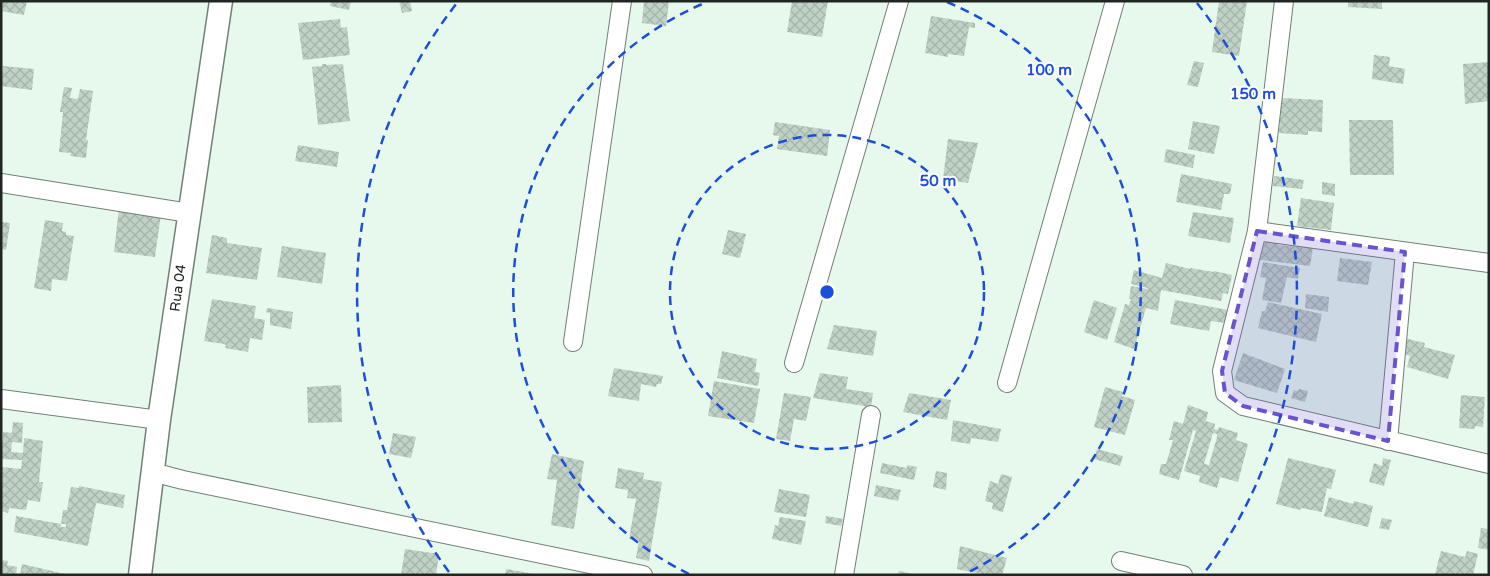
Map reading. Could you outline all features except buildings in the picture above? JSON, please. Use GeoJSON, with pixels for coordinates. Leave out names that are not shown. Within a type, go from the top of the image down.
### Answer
{"type":"FeatureCollection","features":[{"type":"Feature","properties":{"kind":"street","name":"Rua 04"},"geometry":{"type":"LineString","coordinates":[[140,575],[159,420],[221,1]]}},
{"type":"Feature","properties":{"kind":"street"},"geometry":{"type":"LineString","coordinates":[[573,342],[622,1]]}},
{"type":"Feature","properties":{"kind":"street"},"geometry":{"type":"LineString","coordinates":[[794,363],[899,1]]}},
{"type":"Feature","properties":{"kind":"street"},"geometry":{"type":"LineString","coordinates":[[1007,383],[1115,1]]}},
{"type":"Feature","properties":{"kind":"street"},"geometry":{"type":"LineString","coordinates":[[1284,1],[1257,231],[1222,372],[1225,393],[1242,406],[1489,464]]}},
{"type":"Feature","properties":{"kind":"street"},"geometry":{"type":"LineString","coordinates":[[1,183],[190,213]]}},
{"type":"Feature","properties":{"kind":"street"},"geometry":{"type":"LineString","coordinates":[[1257,231],[1489,263]]}},
{"type":"Feature","properties":{"kind":"street"},"geometry":{"type":"LineString","coordinates":[[1388,441],[1405,252]]}},
{"type":"Feature","properties":{"kind":"street"},"geometry":{"type":"LineString","coordinates":[[1,399],[159,420]]}},
{"type":"Feature","properties":{"kind":"street"},"geometry":{"type":"LineString","coordinates":[[844,575],[871,415]]}},
{"type":"Feature","properties":{"kind":"street"},"geometry":{"type":"LineString","coordinates":[[152,472],[182,480],[643,575]]}},
{"type":"Feature","properties":{"kind":"street"},"geometry":{"type":"LineString","coordinates":[[1121,561],[1183,575]]}},
{"type":"Feature","properties":{"kind":"highlighted area"},"geometry":{"type":"Polygon","coordinates":[[[1257,231],[1405,252],[1388,441],[1243,406],[1225,393],[1222,371],[1257,231]]]}}]}
